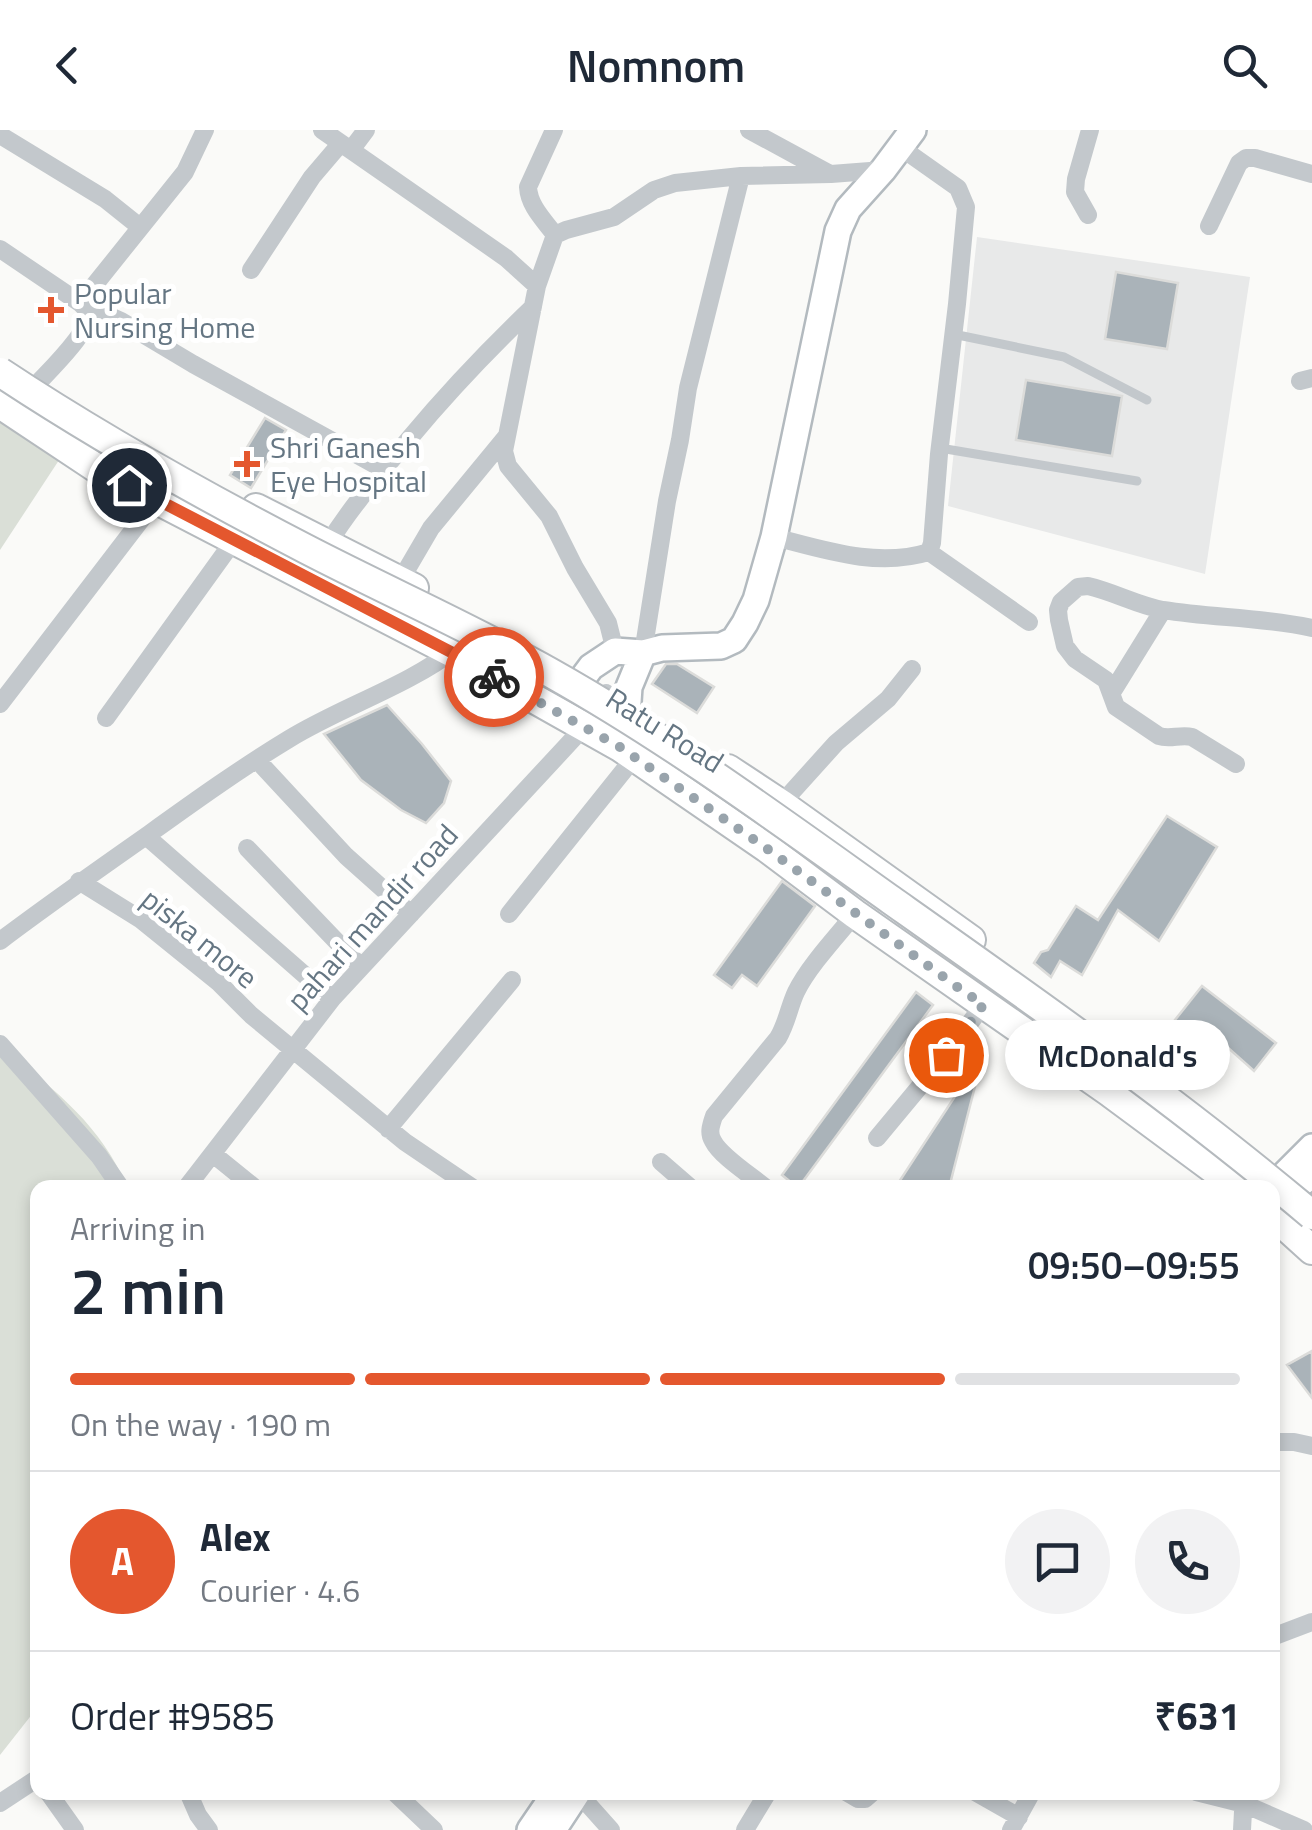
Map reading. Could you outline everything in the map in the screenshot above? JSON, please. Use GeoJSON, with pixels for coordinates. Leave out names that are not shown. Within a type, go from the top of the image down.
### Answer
{"type":"FeatureCollection","features":[{"type":"Feature","properties":{"kind":"main road","name":"Ratu Road"},"geometry":{"type":"LineString","coordinates":[[0,358],[151,452],[485,625],[657,723],[781,804],[1196,1106],[1274,1180]]}},
{"type":"Feature","properties":{"kind":"main road"},"geometry":{"type":"LineString","coordinates":[[0,372],[164,472],[551,673],[668,742],[1122,1066],[1271,1180]]}},
{"type":"Feature","properties":{"kind":"main road"},"geometry":{"type":"LineString","coordinates":[[0,389],[158,484],[298,561],[544,685],[660,754],[1226,1161],[1264,1180]]}},
{"type":"Feature","properties":{"kind":"main road","name":"Ratu Road"},"geometry":{"type":"LineString","coordinates":[[0,404],[101,471],[451,652],[585,726],[766,848],[1228,1180]]}},
{"type":"Feature","properties":{"kind":"main road"},"geometry":{"type":"LineString","coordinates":[[1280,1188],[1312,1215]]}},
{"type":"Feature","properties":{"kind":"main road"},"geometry":{"type":"LineString","coordinates":[[1284,1190],[1312,1235]]}},
{"type":"Feature","properties":{"kind":"main road"},"geometry":{"type":"LineString","coordinates":[[1280,1221],[1312,1250]]}},
{"type":"Feature","properties":{"kind":"street"},"geometry":{"type":"LineString","coordinates":[[80,303],[186,172],[205,130]]}},
{"type":"Feature","properties":{"kind":"street"},"geometry":{"type":"LineString","coordinates":[[322,130],[506,258],[537,286]]}},
{"type":"Feature","properties":{"kind":"street"},"geometry":{"type":"LineString","coordinates":[[251,270],[312,177],[366,130]]}},
{"type":"Feature","properties":{"kind":"street"},"geometry":{"type":"LineString","coordinates":[[554,130],[528,188],[534,208],[555,235]]}},
{"type":"Feature","properties":{"kind":"street"},"geometry":{"type":"LineString","coordinates":[[749,130],[831,174]]}},
{"type":"Feature","properties":{"kind":"street"},"geometry":{"type":"LineString","coordinates":[[1088,214],[1075,192],[1090,130]]}},
{"type":"Feature","properties":{"kind":"street"},"geometry":{"type":"LineString","coordinates":[[0,135],[105,199],[140,227]]}},
{"type":"Feature","properties":{"kind":"street"},"geometry":{"type":"LineString","coordinates":[[741,176],[688,388],[666,501],[644,653],[629,686],[606,691],[591,668],[616,651],[644,653],[662,648],[721,646],[734,640],[756,600],[774,537],[838,231],[848,209],[906,138],[958,188],[966,207],[935,526],[929,552]]}},
{"type":"Feature","properties":{"kind":"street"},"geometry":{"type":"LineString","coordinates":[[1209,226],[1239,163],[1246,158],[1312,174]]}},
{"type":"Feature","properties":{"kind":"street"},"geometry":{"type":"LineString","coordinates":[[616,651],[608,623],[549,516],[508,466],[504,451],[537,286],[555,235],[614,216],[654,190],[675,183],[883,170]]}},
{"type":"Feature","properties":{"kind":"street"},"geometry":{"type":"LineString","coordinates":[[0,248],[80,303],[122,321],[383,469]]}},
{"type":"Feature","properties":{"kind":"street"},"geometry":{"type":"LineString","coordinates":[[38,384],[88,320],[80,303]]}},
{"type":"Feature","properties":{"kind":"street"},"geometry":{"type":"LineString","coordinates":[[328,544],[364,490],[458,382],[533,307]]}},
{"type":"Feature","properties":{"kind":"street"},"geometry":{"type":"LineString","coordinates":[[400,581],[431,528],[506,436]]}},
{"type":"Feature","properties":{"kind":"street"},"geometry":{"type":"LineString","coordinates":[[0,704],[157,500]]}},
{"type":"Feature","properties":{"kind":"street"},"geometry":{"type":"LineString","coordinates":[[774,537],[881,559],[929,552],[1029,622]]}},
{"type":"Feature","properties":{"kind":"street"},"geometry":{"type":"LineString","coordinates":[[106,718],[235,540]]}},
{"type":"Feature","properties":{"kind":"street"},"geometry":{"type":"LineString","coordinates":[[1236,764],[1192,737],[1159,736],[1124,714],[1116,706],[1106,680],[1068,653],[1059,620],[1061,602],[1078,587],[1088,586],[1163,610],[1312,628]]}},
{"type":"Feature","properties":{"kind":"street"},"geometry":{"type":"LineString","coordinates":[[1111,694],[1163,610]]}},
{"type":"Feature","properties":{"kind":"street"},"geometry":{"type":"LineString","coordinates":[[0,941],[194,801],[287,740],[451,652],[485,625]]}},
{"type":"Feature","properties":{"kind":"street"},"geometry":{"type":"LineString","coordinates":[[781,804],[836,743],[888,699],[912,669]]}},
{"type":"Feature","properties":{"kind":"street","name":"pahari mandir road"},"geometry":{"type":"LineString","coordinates":[[193,1180],[332,999],[585,726],[606,691]]}},
{"type":"Feature","properties":{"kind":"street"},"geometry":{"type":"LineString","coordinates":[[509,914],[635,759],[657,723]]}},
{"type":"Feature","properties":{"kind":"street"},"geometry":{"type":"LineString","coordinates":[[257,760],[346,856],[410,914]]}},
{"type":"Feature","properties":{"kind":"street"},"geometry":{"type":"LineString","coordinates":[[146,836],[332,999]]}},
{"type":"Feature","properties":{"kind":"street"},"geometry":{"type":"LineString","coordinates":[[246,848],[361,967]]}},
{"type":"Feature","properties":{"kind":"street","name":"piska more"},"geometry":{"type":"LineString","coordinates":[[79,882],[140,919],[388,1129],[460,1180]]}},
{"type":"Feature","properties":{"kind":"street"},"geometry":{"type":"LineString","coordinates":[[756,1180],[711,1139],[714,1116],[778,1038],[786,1026],[794,995],[854,914]]}},
{"type":"Feature","properties":{"kind":"street"},"geometry":{"type":"LineString","coordinates":[[388,1129],[512,980]]}},
{"type":"Feature","properties":{"kind":"street"},"geometry":{"type":"LineString","coordinates":[[877,1138],[984,1004]]}},
{"type":"Feature","properties":{"kind":"street"},"geometry":{"type":"LineString","coordinates":[[0,1044],[116,1180]]}},
{"type":"Feature","properties":{"kind":"street"},"geometry":{"type":"LineString","coordinates":[[1284,1190],[1312,1148]]}},
{"type":"Feature","properties":{"kind":"street"},"geometry":{"type":"LineString","coordinates":[[214,1154],[245,1180]]}},
{"type":"Feature","properties":{"kind":"street"},"geometry":{"type":"LineString","coordinates":[[661,1162],[682,1180]]}},
{"type":"Feature","properties":{"kind":"street"},"geometry":{"type":"LineString","coordinates":[[1280,1442],[1312,1446]]}},
{"type":"Feature","properties":{"kind":"street"},"geometry":{"type":"LineString","coordinates":[[1280,1634],[1312,1622]]}},
{"type":"Feature","properties":{"kind":"street"},"geometry":{"type":"LineString","coordinates":[[0,1804],[30,1783]]}},
{"type":"Feature","properties":{"kind":"street"},"geometry":{"type":"LineString","coordinates":[[53,1800],[69,1828]]}},
{"type":"Feature","properties":{"kind":"street"},"geometry":{"type":"LineString","coordinates":[[191,1800],[208,1830]]}},
{"type":"Feature","properties":{"kind":"street"},"geometry":{"type":"LineString","coordinates":[[402,1800],[434,1830]]}},
{"type":"Feature","properties":{"kind":"street"},"geometry":{"type":"LineString","coordinates":[[530,1830],[551,1800]]}},
{"type":"Feature","properties":{"kind":"street"},"geometry":{"type":"LineString","coordinates":[[553,1830],[573,1800]]}},
{"type":"Feature","properties":{"kind":"street"},"geometry":{"type":"LineString","coordinates":[[584,1800],[611,1830]]}},
{"type":"Feature","properties":{"kind":"street"},"geometry":{"type":"LineString","coordinates":[[745,1830],[763,1800]]}},
{"type":"Feature","properties":{"kind":"street"},"geometry":{"type":"LineString","coordinates":[[985,1800],[1015,1823],[1028,1800]]}},
{"type":"Feature","properties":{"kind":"street"},"geometry":{"type":"LineString","coordinates":[[1242,1830],[1244,1800]]}},
{"type":"Feature","properties":{"kind":"street"},"geometry":{"type":"LineString","coordinates":[[1248,1800],[1304,1830]]}},
{"type":"Feature","properties":{"kind":"lane"},"geometry":{"type":"LineString","coordinates":[[953,334],[1064,358],[1147,400]]}},
{"type":"Feature","properties":{"kind":"lane"},"geometry":{"type":"LineString","coordinates":[[940,448],[1137,482]]}},
{"type":"Feature","properties":{"kind":"shaded area"},"geometry":{"type":"Polygon","coordinates":[[[977,237],[1250,277],[1205,574],[948,506],[977,237]]]}},
{"type":"Feature","properties":{"kind":"shaded area"},"geometry":{"type":"Polygon","coordinates":[[[0,412],[63,454],[0,550],[0,412]]]}},
{"type":"Feature","properties":{"kind":"shaded area"},"geometry":{"type":"Polygon","coordinates":[[[0,1050],[76,1111],[105,1146],[124,1180],[30,1180],[30,1717],[0,1755],[0,1050]]]}},
{"type":"Feature","properties":{"kind":"building"},"geometry":{"type":"Polygon","coordinates":[[[1116,272],[1178,283],[1167,349],[1105,339],[1116,272]]]}},
{"type":"Feature","properties":{"kind":"building"},"geometry":{"type":"Polygon","coordinates":[[[1026,380],[1122,396],[1112,456],[1016,440],[1026,380]]]}},
{"type":"Feature","properties":{"kind":"building"},"geometry":{"type":"Polygon","coordinates":[[[265,418],[286,430],[251,488],[230,475],[265,418]]]}},
{"type":"Feature","properties":{"kind":"building"},"geometry":{"type":"Polygon","coordinates":[[[666,664],[677,664],[714,687],[697,713],[652,684],[666,664]]]}},
{"type":"Feature","properties":{"kind":"building"},"geometry":{"type":"Polygon","coordinates":[[[387,705],[451,781],[444,803],[426,823],[361,780],[324,734],[387,705]]]}},
{"type":"Feature","properties":{"kind":"building"},"geometry":{"type":"Polygon","coordinates":[[[1167,816],[1217,847],[1159,941],[1118,910],[1082,975],[1060,961],[1051,977],[1034,963],[1041,952],[1048,950],[1076,906],[1098,920],[1167,816]]]}},
{"type":"Feature","properties":{"kind":"building"},"geometry":{"type":"Polygon","coordinates":[[[782,881],[815,906],[757,986],[742,975],[732,988],[714,975],[782,881]]]}},
{"type":"Feature","properties":{"kind":"building"},"geometry":{"type":"Polygon","coordinates":[[[1202,986],[1276,1043],[1254,1071],[1216,1037],[1205,1039],[1193,1054],[1176,1043],[1171,1025],[1202,986]]]}},
{"type":"Feature","properties":{"kind":"building"},"geometry":{"type":"Polygon","coordinates":[[[916,992],[933,1005],[804,1180],[788,1180],[782,1175],[916,992]]]}},
{"type":"Feature","properties":{"kind":"building"},"geometry":{"type":"Polygon","coordinates":[[[980,1058],[982,1059],[951,1180],[900,1180],[980,1058]]]}},
{"type":"Feature","properties":{"kind":"building"},"geometry":{"type":"Polygon","coordinates":[[[1312,1351],[1312,1398],[1287,1365],[1312,1351]]]}},
{"type":"Feature","properties":{"kind":"way so far"},"geometry":{"type":"LineString","coordinates":[[494,677],[620,747],[984,1004],[946,1055]]}},
{"type":"Feature","properties":{"kind":"place","name":"Popular Nursing Home"},"geometry":{"type":"Point","coordinates":[51,310]}},
{"type":"Feature","properties":{"kind":"place","name":"Shri Ganesh Eye Hospital"},"geometry":{"type":"Point","coordinates":[247,464]}},
{"type":"Feature","properties":{"kind":"place","name":"McDonald's"},"geometry":{"type":"Point","coordinates":[946,1055]}},
{"type":"Feature","properties":{"kind":"route"},"geometry":{"type":"LineString","coordinates":[[129,485],[494,677]]}}]}
